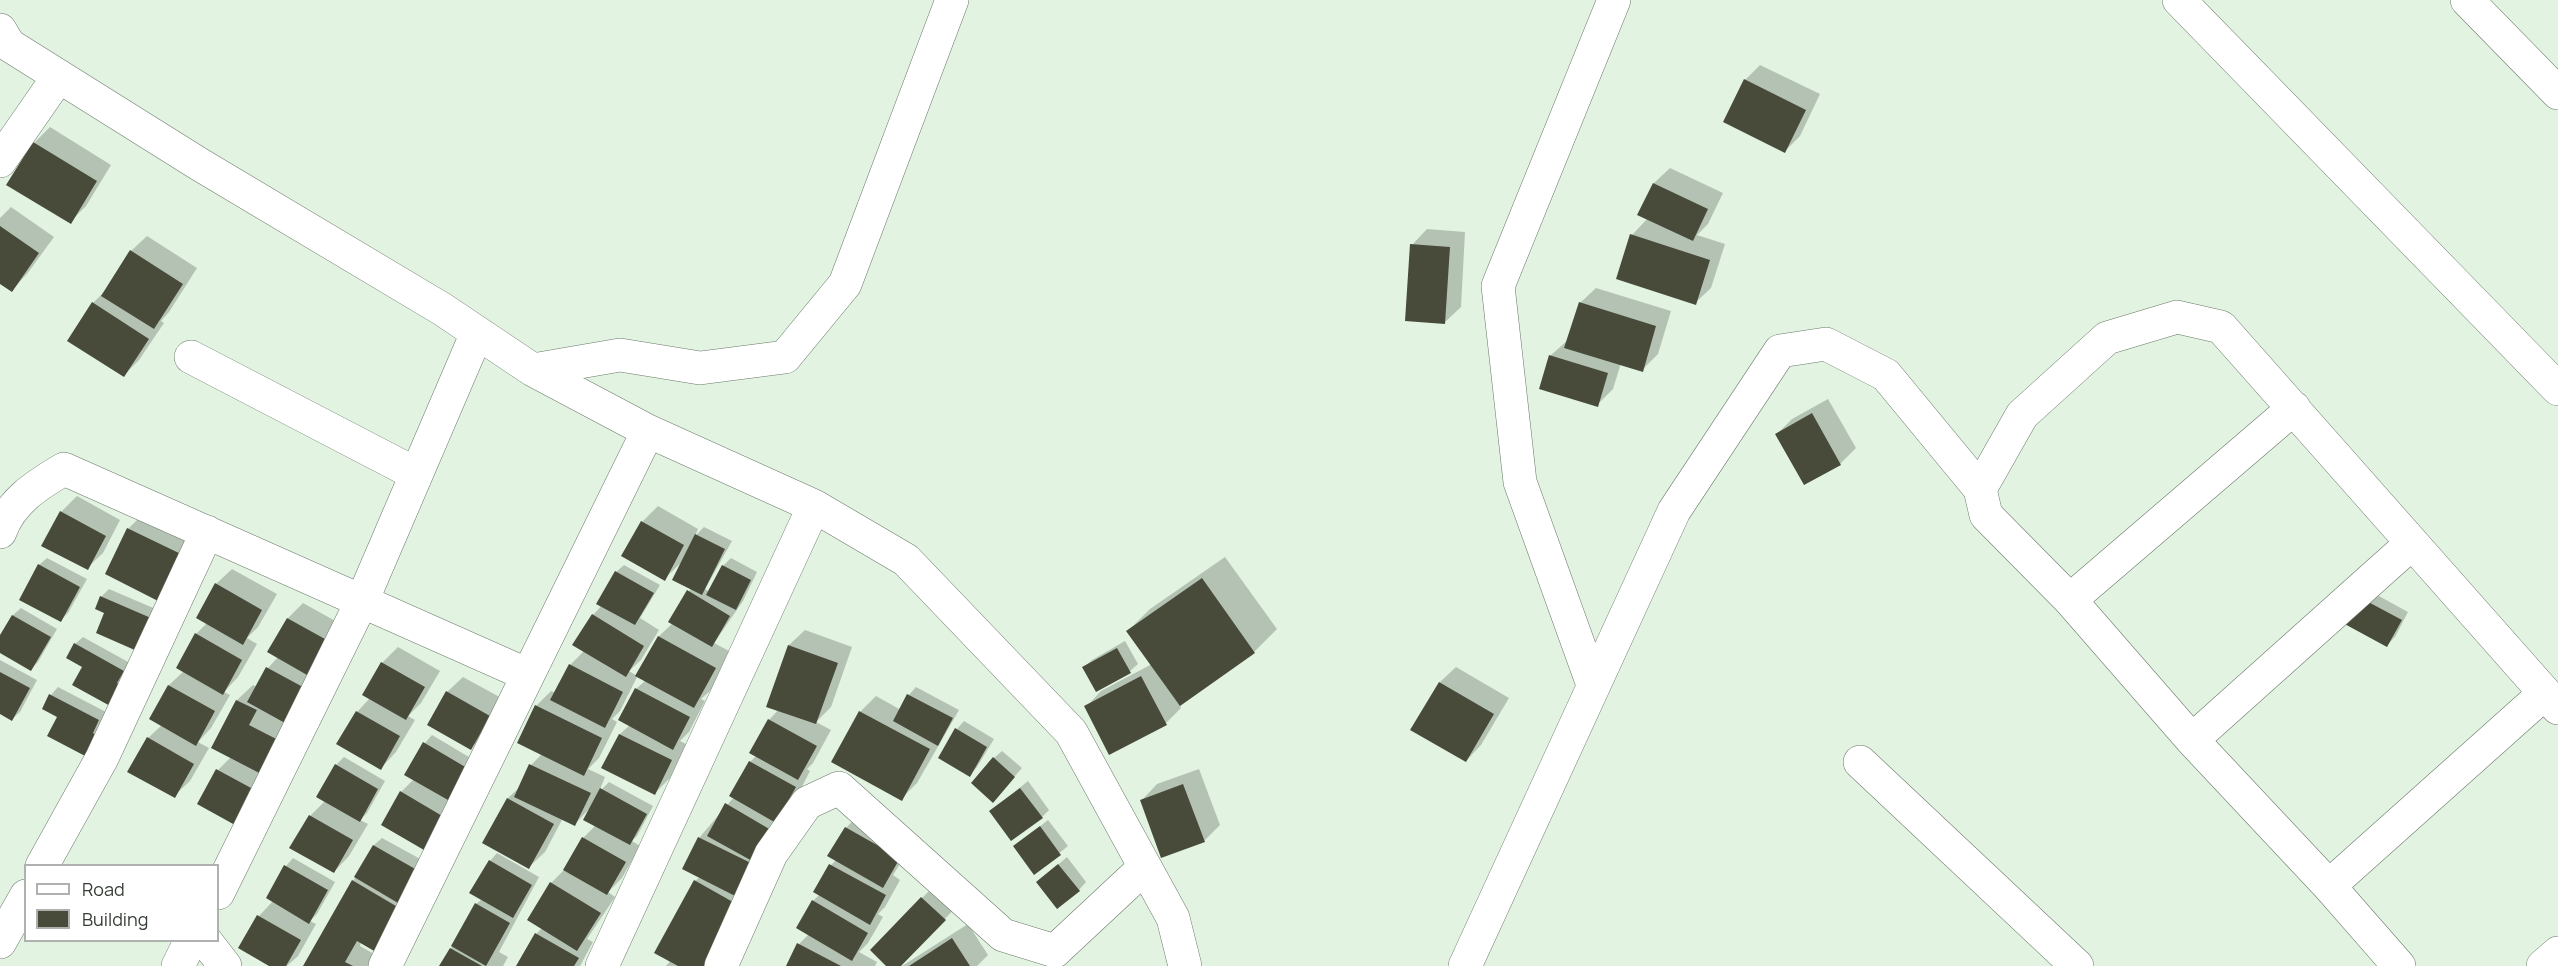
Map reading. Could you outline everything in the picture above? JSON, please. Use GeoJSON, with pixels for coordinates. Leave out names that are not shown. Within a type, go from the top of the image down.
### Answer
{"type":"FeatureCollection","features":[{"type":"Feature","properties":{"kind":"street"},"geometry":{"type":"LineString","coordinates":[[533,370],[620,355],[700,368],[785,357],[845,284],[952,0]]}},
{"type":"Feature","properties":{"kind":"street"},"geometry":{"type":"LineString","coordinates":[[1593,684],[1520,482],[1498,286],[1614,0]]}},
{"type":"Feature","properties":{"kind":"street"},"geometry":{"type":"LineString","coordinates":[[2179,0],[2558,389]]}},
{"type":"Feature","properties":{"kind":"street"},"geometry":{"type":"LineString","coordinates":[[2467,0],[2558,93]]}},
{"type":"Feature","properties":{"kind":"street"},"geometry":{"type":"LineString","coordinates":[[0,30],[9,45],[477,333],[533,370],[648,431],[814,506],[906,560],[1071,732],[1173,918],[1185,966]]}},
{"type":"Feature","properties":{"kind":"street"},"geometry":{"type":"LineString","coordinates":[[0,161],[58,76]]}},
{"type":"Feature","properties":{"kind":"street"},"geometry":{"type":"LineString","coordinates":[[1980,489],[2022,415],[2107,338],[2177,317],[2222,327],[2551,700],[2329,886]]}},
{"type":"Feature","properties":{"kind":"street"},"geometry":{"type":"LineString","coordinates":[[219,891],[362,601],[477,333]]}},
{"type":"Feature","properties":{"kind":"street"},"geometry":{"type":"LineString","coordinates":[[1464,966],[1674,511],[1780,351],[1826,344],[1886,375],[1980,489],[1986,515],[2070,600],[2193,740],[2329,886],[2399,966]]}},
{"type":"Feature","properties":{"kind":"street"},"geometry":{"type":"LineString","coordinates":[[191,357],[416,474]]}},
{"type":"Feature","properties":{"kind":"street"},"geometry":{"type":"LineString","coordinates":[[2070,600],[2294,408]]}},
{"type":"Feature","properties":{"kind":"street"},"geometry":{"type":"LineString","coordinates":[[385,966],[648,431]]}},
{"type":"Feature","properties":{"kind":"street"},"geometry":{"type":"LineString","coordinates":[[0,532],[6,515],[32,488],[64,469],[528,675]]}},
{"type":"Feature","properties":{"kind":"street"},"geometry":{"type":"LineString","coordinates":[[602,966],[814,506]]}},
{"type":"Feature","properties":{"kind":"street"},"geometry":{"type":"LineString","coordinates":[[43,864],[102,758],[207,532]]}},
{"type":"Feature","properties":{"kind":"street"},"geometry":{"type":"LineString","coordinates":[[2193,740],[2412,543]]}},
{"type":"Feature","properties":{"kind":"street"},"geometry":{"type":"LineString","coordinates":[[1860,762],[2077,966]]}},
{"type":"Feature","properties":{"kind":"street"},"geometry":{"type":"LineString","coordinates":[[721,966],[771,854],[807,803],[839,788],[1003,935],[1055,951],[1145,867]]}},
{"type":"Feature","properties":{"kind":"street"},"geometry":{"type":"LineString","coordinates":[[0,942],[24,900]]}},
{"type":"Feature","properties":{"kind":"street"},"geometry":{"type":"LineString","coordinates":[[178,966],[190,942]]}},
{"type":"Feature","properties":{"kind":"street"},"geometry":{"type":"LineString","coordinates":[[207,942],[225,966]]}},
{"type":"Feature","properties":{"kind":"street"},"geometry":{"type":"LineString","coordinates":[[2543,966],[2558,953]]}},
{"type":"Feature","properties":{"kind":"building"},"geometry":{"type":"Polygon","coordinates":[[[1744,79],[1806,110],[1785,153],[1723,122],[1744,79]]]}},
{"type":"Feature","properties":{"kind":"building"},"geometry":{"type":"Polygon","coordinates":[[[33,142],[97,181],[71,224],[6,185],[33,142]]]}},
{"type":"Feature","properties":{"kind":"building"},"geometry":{"type":"Polygon","coordinates":[[[1653,183],[1708,209],[1693,241],[1637,215],[1653,183]]]}},
{"type":"Feature","properties":{"kind":"building"},"geometry":{"type":"Polygon","coordinates":[[[0,226],[39,253],[12,292],[0,284],[0,226]]]}},
{"type":"Feature","properties":{"kind":"building"},"geometry":{"type":"Polygon","coordinates":[[[1630,234],[1710,260],[1696,305],[1616,279],[1630,234]]]}},
{"type":"Feature","properties":{"kind":"building"},"geometry":{"type":"Polygon","coordinates":[[[1410,244],[1450,247],[1445,324],[1405,321],[1410,244]]]}},
{"type":"Feature","properties":{"kind":"building"},"geometry":{"type":"Polygon","coordinates":[[[130,250],[183,284],[154,329],[101,296],[130,250]]]}},
{"type":"Feature","properties":{"kind":"building"},"geometry":{"type":"Polygon","coordinates":[[[92,302],[149,339],[124,377],[67,341],[92,302]]]}},
{"type":"Feature","properties":{"kind":"building"},"geometry":{"type":"Polygon","coordinates":[[[1579,302],[1656,326],[1643,372],[1564,348],[1579,302]]]}},
{"type":"Feature","properties":{"kind":"building"},"geometry":{"type":"Polygon","coordinates":[[[1549,355],[1608,373],[1598,407],[1539,389],[1549,355]]]}},
{"type":"Feature","properties":{"kind":"building"},"geometry":{"type":"Polygon","coordinates":[[[1812,413],[1841,465],[1804,485],[1775,434],[1812,413]]]}},
{"type":"Feature","properties":{"kind":"building"},"geometry":{"type":"Polygon","coordinates":[[[60,511],[106,536],[88,570],[41,546],[60,511]]]}},
{"type":"Feature","properties":{"kind":"building"},"geometry":{"type":"Polygon","coordinates":[[[641,521],[684,545],[665,581],[621,556],[641,521]]]}},
{"type":"Feature","properties":{"kind":"building"},"geometry":{"type":"Polygon","coordinates":[[[127,528],[183,555],[160,602],[105,574],[127,528]]]}},
{"type":"Feature","properties":{"kind":"building"},"geometry":{"type":"Polygon","coordinates":[[[695,534],[725,549],[702,595],[672,580],[695,534]]]}},
{"type":"Feature","properties":{"kind":"building"},"geometry":{"type":"Polygon","coordinates":[[[38,564],[80,587],[61,622],[19,600],[38,564]]]}},
{"type":"Feature","properties":{"kind":"building"},"geometry":{"type":"Polygon","coordinates":[[[722,565],[751,580],[736,610],[706,595],[722,565]]]}},
{"type":"Feature","properties":{"kind":"building"},"geometry":{"type":"Polygon","coordinates":[[[615,571],[654,593],[635,625],[596,604],[615,571]]]}},
{"type":"Feature","properties":{"kind":"building"},"geometry":{"type":"Polygon","coordinates":[[[1202,578],[1255,653],[1180,706],[1126,631],[1202,578]]]}},
{"type":"Feature","properties":{"kind":"building"},"geometry":{"type":"Polygon","coordinates":[[[215,583],[262,610],[243,645],[196,618],[215,583]]]}},
{"type":"Feature","properties":{"kind":"building"},"geometry":{"type":"Polygon","coordinates":[[[687,590],[730,616],[712,647],[668,622],[687,590]]]}},
{"type":"Feature","properties":{"kind":"building"},"geometry":{"type":"Polygon","coordinates":[[[100,596],[151,618],[137,651],[96,633],[104,613],[95,609],[100,596]]]}},
{"type":"Feature","properties":{"kind":"building"},"geometry":{"type":"Polygon","coordinates":[[[2359,597],[2402,620],[2387,647],[2341,622],[2359,597]]]}},
{"type":"Feature","properties":{"kind":"building"},"geometry":{"type":"Polygon","coordinates":[[[592,614],[644,646],[626,677],[572,645],[592,614]]]}},
{"type":"Feature","properties":{"kind":"building"},"geometry":{"type":"Polygon","coordinates":[[[12,615],[51,637],[31,671],[0,653],[0,635],[12,615]]]}},
{"type":"Feature","properties":{"kind":"building"},"geometry":{"type":"Polygon","coordinates":[[[287,618],[334,644],[314,679],[267,652],[287,618]]]}},
{"type":"Feature","properties":{"kind":"building"},"geometry":{"type":"Polygon","coordinates":[[[195,633],[242,660],[223,695],[176,668],[195,633]]]}},
{"type":"Feature","properties":{"kind":"building"},"geometry":{"type":"Polygon","coordinates":[[[658,636],[716,668],[694,708],[635,676],[658,636]]]}},
{"type":"Feature","properties":{"kind":"building"},"geometry":{"type":"Polygon","coordinates":[[[74,643],[124,671],[117,683],[122,686],[112,707],[72,685],[82,667],[66,658],[74,643]]]}},
{"type":"Feature","properties":{"kind":"building"},"geometry":{"type":"Polygon","coordinates":[[[788,645],[838,663],[816,724],[766,707],[788,645]]]}},
{"type":"Feature","properties":{"kind":"building"},"geometry":{"type":"Polygon","coordinates":[[[1117,648],[1131,673],[1096,692],[1082,667],[1117,648]]]}},
{"type":"Feature","properties":{"kind":"building"},"geometry":{"type":"Polygon","coordinates":[[[381,662],[425,687],[406,720],[362,695],[381,662]]]}},
{"type":"Feature","properties":{"kind":"building"},"geometry":{"type":"Polygon","coordinates":[[[569,664],[623,692],[605,728],[550,700],[569,664]]]}},
{"type":"Feature","properties":{"kind":"building"},"geometry":{"type":"Polygon","coordinates":[[[266,667],[314,693],[294,728],[247,702],[266,667]]]}},
{"type":"Feature","properties":{"kind":"building"},"geometry":{"type":"Polygon","coordinates":[[[0,672],[30,688],[12,721],[0,714],[0,672]]]}},
{"type":"Feature","properties":{"kind":"building"},"geometry":{"type":"Polygon","coordinates":[[[1141,676],[1167,725],[1109,755],[1084,706],[1141,676]]]}},
{"type":"Feature","properties":{"kind":"building"},"geometry":{"type":"Polygon","coordinates":[[[1439,682],[1494,714],[1466,762],[1410,730],[1439,682]]]}},
{"type":"Feature","properties":{"kind":"building"},"geometry":{"type":"Polygon","coordinates":[[[168,685],[215,711],[196,746],[149,719],[168,685]]]}},
{"type":"Feature","properties":{"kind":"building"},"geometry":{"type":"Polygon","coordinates":[[[635,688],[690,717],[673,750],[618,720],[635,688]]]}},
{"type":"Feature","properties":{"kind":"building"},"geometry":{"type":"Polygon","coordinates":[[[446,691],[490,716],[471,750],[427,725],[446,691]]]}},
{"type":"Feature","properties":{"kind":"building"},"geometry":{"type":"Polygon","coordinates":[[[49,694],[99,720],[93,733],[98,737],[87,757],[47,736],[57,717],[42,709],[49,694]]]}},
{"type":"Feature","properties":{"kind":"building"},"geometry":{"type":"Polygon","coordinates":[[[907,694],[953,718],[938,746],[893,721],[907,694]]]}},
{"type":"Feature","properties":{"kind":"building"},"geometry":{"type":"Polygon","coordinates":[[[236,700],[257,710],[249,725],[284,743],[267,777],[211,748],[236,700]]]}},
{"type":"Feature","properties":{"kind":"building"},"geometry":{"type":"Polygon","coordinates":[[[535,705],[602,738],[584,776],[517,743],[535,705]]]}},
{"type":"Feature","properties":{"kind":"building"},"geometry":{"type":"Polygon","coordinates":[[[356,711],[400,736],[381,770],[336,744],[356,711]]]}},
{"type":"Feature","properties":{"kind":"building"},"geometry":{"type":"Polygon","coordinates":[[[859,711],[930,749],[902,801],[831,762],[859,711]]]}},
{"type":"Feature","properties":{"kind":"building"},"geometry":{"type":"Polygon","coordinates":[[[768,719],[817,746],[798,780],[749,753],[768,719]]]}},
{"type":"Feature","properties":{"kind":"building"},"geometry":{"type":"Polygon","coordinates":[[[955,728],[987,747],[970,777],[938,758],[955,728]]]}},
{"type":"Feature","properties":{"kind":"building"},"geometry":{"type":"Polygon","coordinates":[[[619,734],[672,760],[655,795],[601,768],[619,734]]]}},
{"type":"Feature","properties":{"kind":"building"},"geometry":{"type":"Polygon","coordinates":[[[147,737],[194,764],[175,798],[127,772],[147,737]]]}},
{"type":"Feature","properties":{"kind":"building"},"geometry":{"type":"Polygon","coordinates":[[[423,742],[467,768],[448,800],[404,775],[423,742]]]}},
{"type":"Feature","properties":{"kind":"building"},"geometry":{"type":"Polygon","coordinates":[[[993,757],[1015,777],[993,803],[971,783],[993,757]]]}},
{"type":"Feature","properties":{"kind":"building"},"geometry":{"type":"Polygon","coordinates":[[[749,761],[796,787],[776,823],[729,796],[749,761]]]}},
{"type":"Feature","properties":{"kind":"building"},"geometry":{"type":"Polygon","coordinates":[[[335,764],[378,789],[360,822],[316,797],[335,764]]]}},
{"type":"Feature","properties":{"kind":"building"},"geometry":{"type":"Polygon","coordinates":[[[529,764],[591,793],[575,826],[514,797],[529,764]]]}},
{"type":"Feature","properties":{"kind":"building"},"geometry":{"type":"Polygon","coordinates":[[[216,769],[264,795],[244,830],[197,804],[216,769]]]}},
{"type":"Feature","properties":{"kind":"building"},"geometry":{"type":"Polygon","coordinates":[[[1183,784],[1205,842],[1161,858],[1140,800],[1183,784]]]}},
{"type":"Feature","properties":{"kind":"building"},"geometry":{"type":"Polygon","coordinates":[[[600,788],[647,814],[630,845],[583,820],[600,788]]]}},
{"type":"Feature","properties":{"kind":"building"},"geometry":{"type":"Polygon","coordinates":[[[1020,788],[1043,818],[1011,841],[989,811],[1020,788]]]}},
{"type":"Feature","properties":{"kind":"building"},"geometry":{"type":"Polygon","coordinates":[[[400,791],[444,817],[424,850],[381,825],[400,791]]]}},
{"type":"Feature","properties":{"kind":"building"},"geometry":{"type":"Polygon","coordinates":[[[507,798],[554,824],[529,869],[482,843],[507,798]]]}},
{"type":"Feature","properties":{"kind":"building"},"geometry":{"type":"Polygon","coordinates":[[[725,803],[771,830],[754,862],[707,836],[725,803]]]}},
{"type":"Feature","properties":{"kind":"building"},"geometry":{"type":"Polygon","coordinates":[[[309,815],[353,840],[334,873],[289,848],[309,815]]]}},
{"type":"Feature","properties":{"kind":"building"},"geometry":{"type":"Polygon","coordinates":[[[1040,826],[1061,855],[1034,875],[1013,846],[1040,826]]]}},
{"type":"Feature","properties":{"kind":"building"},"geometry":{"type":"Polygon","coordinates":[[[845,827],[900,858],[883,888],[827,856],[845,827]]]}},
{"type":"Feature","properties":{"kind":"building"},"geometry":{"type":"Polygon","coordinates":[[[582,837],[626,862],[607,895],[563,870],[582,837]]]}},
{"type":"Feature","properties":{"kind":"building"},"geometry":{"type":"Polygon","coordinates":[[[698,837],[757,866],[741,899],[682,869],[698,837]]]}},
{"type":"Feature","properties":{"kind":"building"},"geometry":{"type":"Polygon","coordinates":[[[373,845],[417,870],[398,903],[354,877],[373,845]]]}},
{"type":"Feature","properties":{"kind":"building"},"geometry":{"type":"Polygon","coordinates":[[[489,860],[532,885],[513,918],[469,893],[489,860]]]}},
{"type":"Feature","properties":{"kind":"building"},"geometry":{"type":"Polygon","coordinates":[[[829,864],[886,895],[870,925],[813,892],[829,864]]]}},
{"type":"Feature","properties":{"kind":"building"},"geometry":{"type":"Polygon","coordinates":[[[1058,864],[1080,891],[1057,909],[1036,882],[1058,864]]]}},
{"type":"Feature","properties":{"kind":"building"},"geometry":{"type":"Polygon","coordinates":[[[284,865],[328,890],[309,924],[266,898],[284,865]]]}},
{"type":"Feature","properties":{"kind":"building"},"geometry":{"type":"Polygon","coordinates":[[[352,880],[406,912],[381,955],[357,941],[345,962],[353,966],[303,966],[352,880]]]}},
{"type":"Feature","properties":{"kind":"building"},"geometry":{"type":"Polygon","coordinates":[[[694,880],[740,906],[707,966],[678,966],[654,953],[694,880]]]}},
{"type":"Feature","properties":{"kind":"building"},"geometry":{"type":"Polygon","coordinates":[[[550,882],[601,913],[577,951],[527,920],[550,882]]]}},
{"type":"Feature","properties":{"kind":"building"},"geometry":{"type":"Polygon","coordinates":[[[921,897],[946,920],[901,966],[886,966],[870,950],[921,897]]]}},
{"type":"Feature","properties":{"kind":"building"},"geometry":{"type":"Polygon","coordinates":[[[812,900],[868,933],[852,961],[796,928],[812,900]]]}},
{"type":"Feature","properties":{"kind":"building"},"geometry":{"type":"Polygon","coordinates":[[[475,903],[510,923],[486,966],[451,946],[475,903]]]}},
{"type":"Feature","properties":{"kind":"building"},"geometry":{"type":"Polygon","coordinates":[[[257,915],[301,940],[286,966],[269,966],[238,948],[257,915]]]}},
{"type":"Feature","properties":{"kind":"building"},"geometry":{"type":"Polygon","coordinates":[[[535,933],[579,958],[574,966],[516,966],[535,933]]]}},
{"type":"Feature","properties":{"kind":"building"},"geometry":{"type":"Polygon","coordinates":[[[952,938],[970,966],[909,966],[952,938]]]}},
{"type":"Feature","properties":{"kind":"building"},"geometry":{"type":"Polygon","coordinates":[[[797,943],[841,966],[786,966],[797,943]]]}},
{"type":"Feature","properties":{"kind":"building"},"geometry":{"type":"Polygon","coordinates":[[[450,948],[482,966],[439,966],[450,948]]]}}]}
